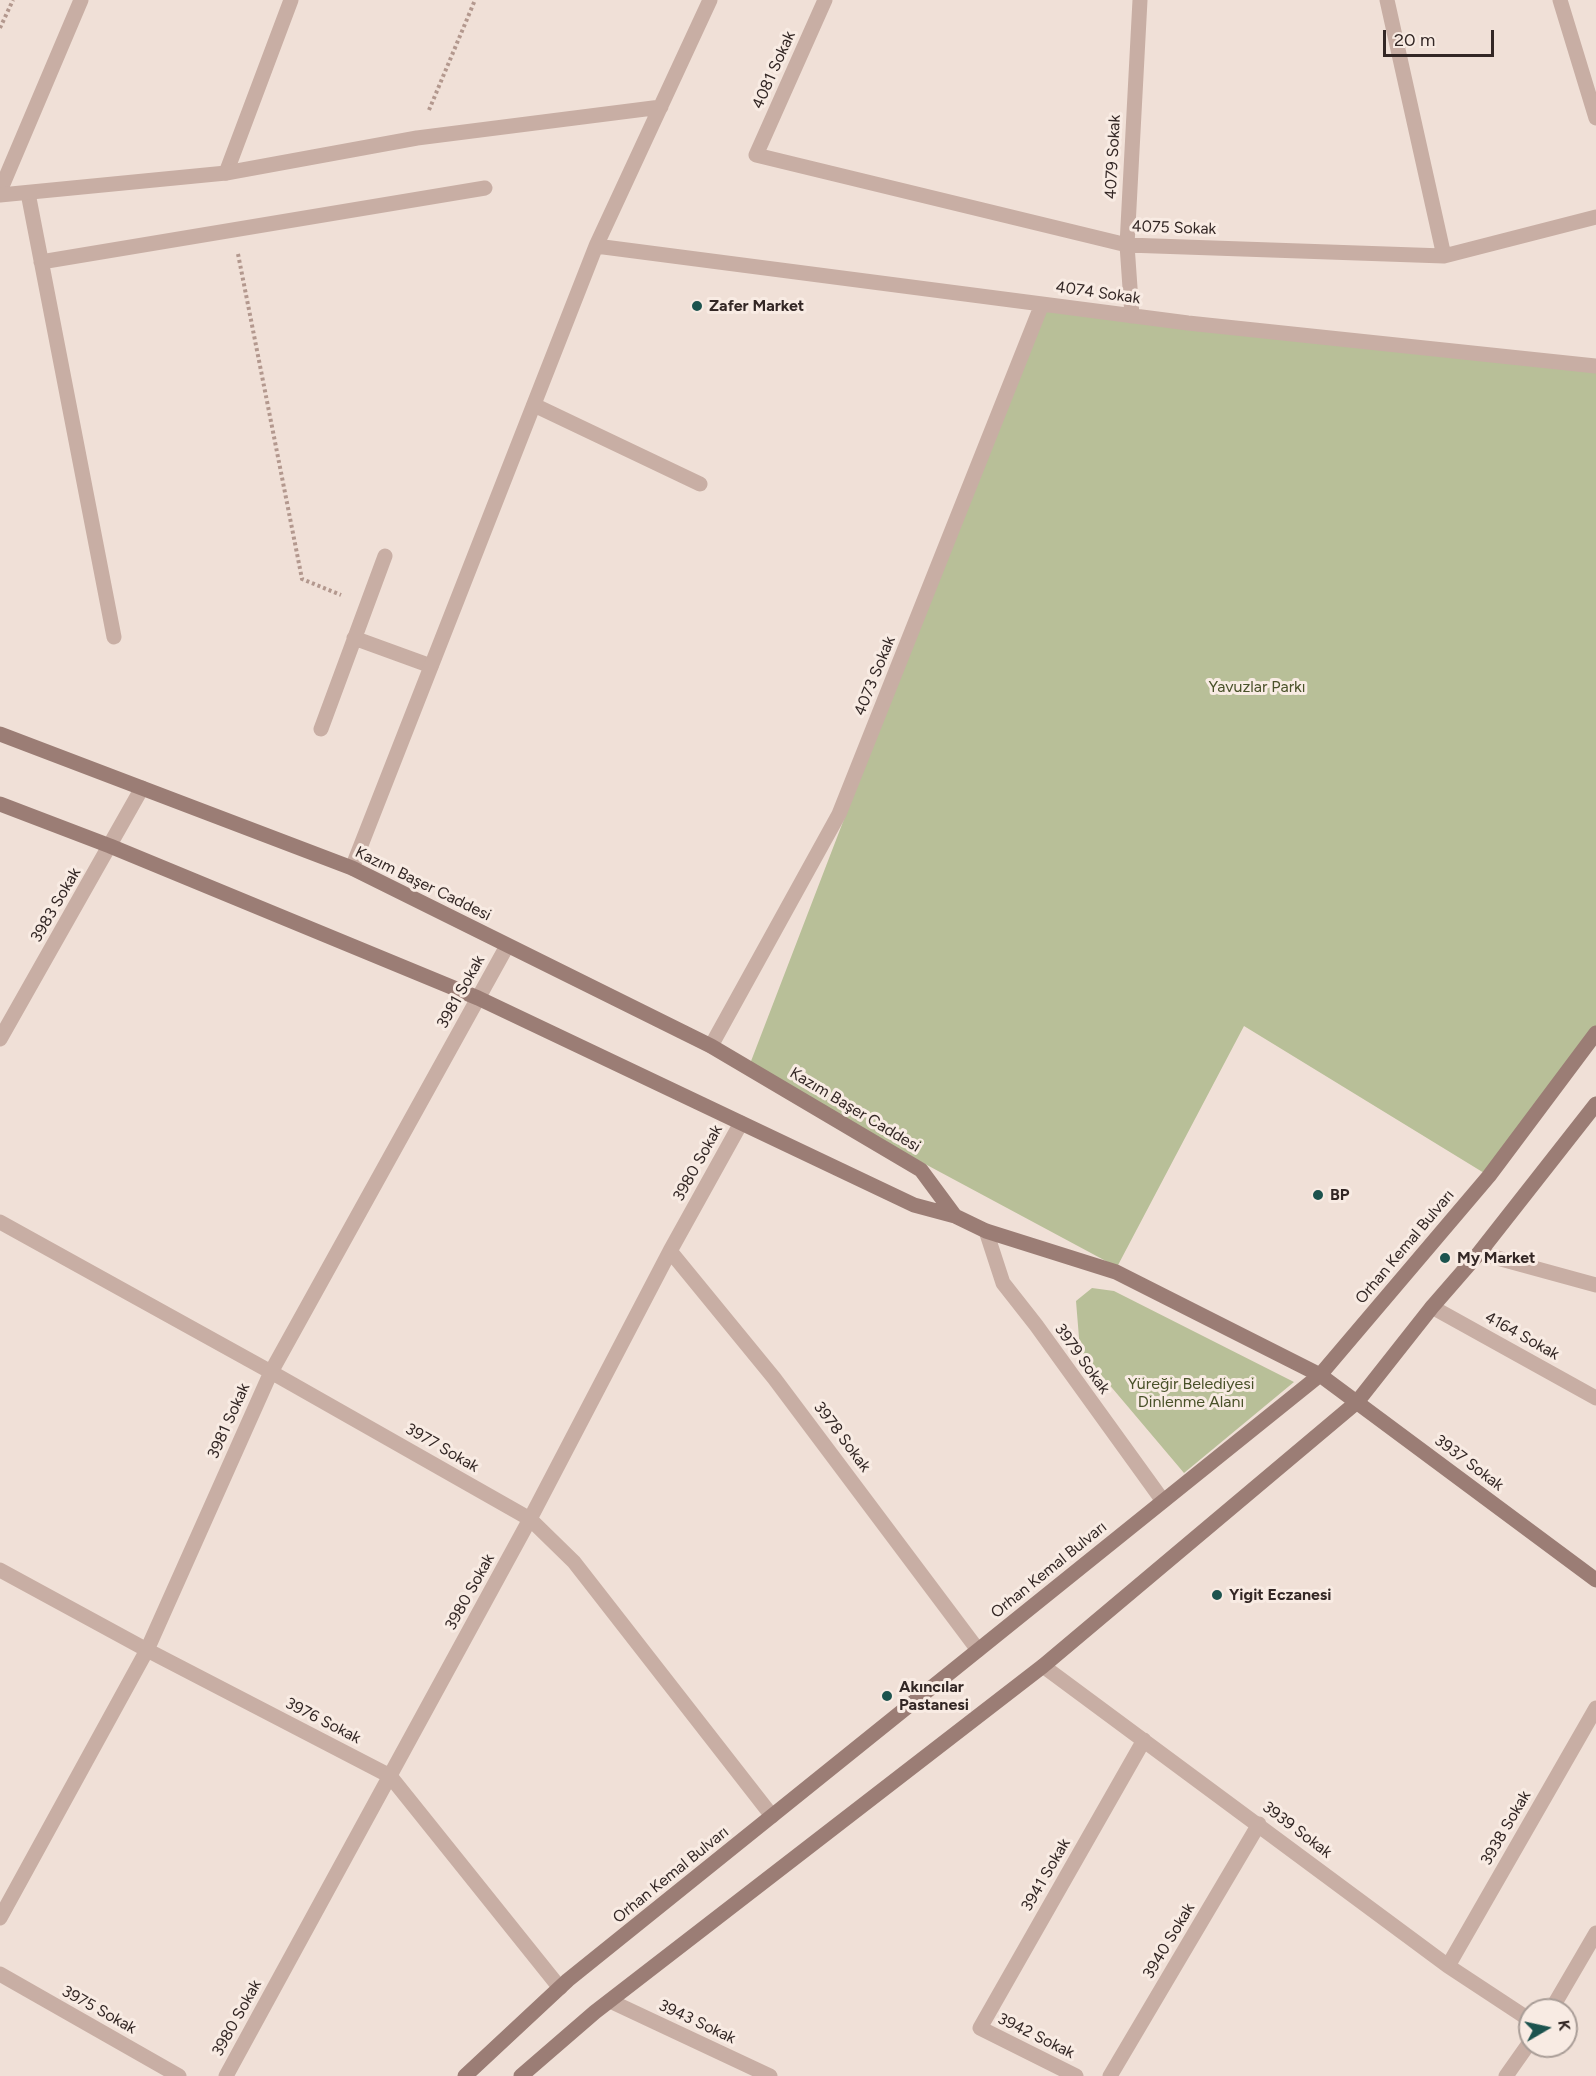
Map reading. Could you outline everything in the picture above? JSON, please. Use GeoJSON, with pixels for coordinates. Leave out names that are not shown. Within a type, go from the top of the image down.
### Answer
{"type":"FeatureCollection","features":[{"type":"Feature","properties":{"kind":"main road","name":"Kazım Başer Caddesi"},"geometry":{"type":"LineString","coordinates":[[0,734],[352,868],[711,1046],[921,1170],[955,1216]]}},
{"type":"Feature","properties":{"kind":"main road"},"geometry":{"type":"LineString","coordinates":[[0,804],[110,846],[478,998],[914,1205],[955,1216],[986,1231],[1116,1272],[1320,1375]]}},
{"type":"Feature","properties":{"kind":"main road","name":"Orhan Kemal Bulvarı"},"geometry":{"type":"LineString","coordinates":[[465,2076],[560,1988],[1320,1375],[1490,1176],[1596,1033]]}},
{"type":"Feature","properties":{"kind":"main road"},"geometry":{"type":"LineString","coordinates":[[521,2076],[610,2001],[1043,1666],[1357,1402],[1432,1307],[1479,1253],[1596,1104]]}},
{"type":"Feature","properties":{"kind":"main road","name":"3937 Sokak"},"geometry":{"type":"LineString","coordinates":[[1320,1375],[1596,1580]]}},
{"type":"Feature","properties":{"kind":"street"},"geometry":{"type":"LineString","coordinates":[[0,190],[81,0]]}},
{"type":"Feature","properties":{"kind":"street"},"geometry":{"type":"LineString","coordinates":[[226,173],[291,0]]}},
{"type":"Feature","properties":{"kind":"street"},"geometry":{"type":"LineString","coordinates":[[352,868],[596,246],[710,0]]}},
{"type":"Feature","properties":{"kind":"street","name":"4081 Sokak"},"geometry":{"type":"LineString","coordinates":[[756,155],[825,0]]}},
{"type":"Feature","properties":{"kind":"street","name":"4079 Sokak"},"geometry":{"type":"LineString","coordinates":[[1132,316],[1127,245],[1140,0]]}},
{"type":"Feature","properties":{"kind":"street"},"geometry":{"type":"LineString","coordinates":[[1387,0],[1444,256]]}},
{"type":"Feature","properties":{"kind":"street"},"geometry":{"type":"LineString","coordinates":[[1560,0],[1596,118]]}},
{"type":"Feature","properties":{"kind":"street"},"geometry":{"type":"LineString","coordinates":[[0,195],[226,173],[417,138],[661,107]]}},
{"type":"Feature","properties":{"kind":"street","name":"4075 Sokak"},"geometry":{"type":"LineString","coordinates":[[756,155],[1127,245],[1444,256],[1596,217]]}},
{"type":"Feature","properties":{"kind":"street"},"geometry":{"type":"LineString","coordinates":[[41,262],[485,188]]}},
{"type":"Feature","properties":{"kind":"street"},"geometry":{"type":"LineString","coordinates":[[28,193],[114,637]]}},
{"type":"Feature","properties":{"kind":"street","name":"4074 Sokak"},"geometry":{"type":"LineString","coordinates":[[596,246],[1188,323],[1596,366]]}},
{"type":"Feature","properties":{"kind":"street","name":"4073 Sokak"},"geometry":{"type":"LineString","coordinates":[[711,1046],[839,814],[1042,304]]}},
{"type":"Feature","properties":{"kind":"street"},"geometry":{"type":"LineString","coordinates":[[534,405],[700,484]]}},
{"type":"Feature","properties":{"kind":"street"},"geometry":{"type":"LineString","coordinates":[[321,729],[385,556]]}},
{"type":"Feature","properties":{"kind":"street"},"geometry":{"type":"LineString","coordinates":[[354,638],[431,666]]}},
{"type":"Feature","properties":{"kind":"street","name":"3983 Sokak"},"geometry":{"type":"LineString","coordinates":[[0,1039],[142,788]]}},
{"type":"Feature","properties":{"kind":"street","name":"3981 Sokak"},"geometry":{"type":"LineString","coordinates":[[0,1917],[147,1650],[271,1372],[507,946]]}},
{"type":"Feature","properties":{"kind":"street","name":"3980 Sokak"},"geometry":{"type":"LineString","coordinates":[[226,2076],[530,1519],[670,1251],[741,1122]]}},
{"type":"Feature","properties":{"kind":"street","name":"3977 Sokak"},"geometry":{"type":"LineString","coordinates":[[0,1222],[530,1519],[574,1562],[772,1816]]}},
{"type":"Feature","properties":{"kind":"street","name":"3979 Sokak"},"geometry":{"type":"LineString","coordinates":[[986,1231],[1003,1283],[1163,1501]]}},
{"type":"Feature","properties":{"kind":"street","name":"3978 Sokak"},"geometry":{"type":"LineString","coordinates":[[670,1251],[774,1377],[978,1650]]}},
{"type":"Feature","properties":{"kind":"street"},"geometry":{"type":"LineString","coordinates":[[1479,1253],[1596,1285]]}},
{"type":"Feature","properties":{"kind":"street","name":"4164 Sokak"},"geometry":{"type":"LineString","coordinates":[[1432,1307],[1596,1398]]}},
{"type":"Feature","properties":{"kind":"street","name":"3976 Sokak"},"geometry":{"type":"LineString","coordinates":[[0,1570],[147,1650],[390,1776],[560,1988]]}},
{"type":"Feature","properties":{"kind":"street","name":"3939 Sokak"},"geometry":{"type":"LineString","coordinates":[[1043,1666],[1448,1966],[1518,2012]]}},
{"type":"Feature","properties":{"kind":"street","name":"3938 Sokak"},"geometry":{"type":"LineString","coordinates":[[1448,1966],[1596,1708]]}},
{"type":"Feature","properties":{"kind":"street","name":"3941 Sokak"},"geometry":{"type":"LineString","coordinates":[[980,2028],[1144,1740]]}},
{"type":"Feature","properties":{"kind":"street","name":"3940 Sokak"},"geometry":{"type":"LineString","coordinates":[[1110,2076],[1259,1824]]}},
{"type":"Feature","properties":{"kind":"street"},"geometry":{"type":"LineString","coordinates":[[1558,1998],[1596,1933]]}},
{"type":"Feature","properties":{"kind":"street","name":"3975 Sokak"},"geometry":{"type":"LineString","coordinates":[[0,1974],[180,2076]]}},
{"type":"Feature","properties":{"kind":"street","name":"3943 Sokak"},"geometry":{"type":"LineString","coordinates":[[610,2001],[770,2076]]}},
{"type":"Feature","properties":{"kind":"street","name":"3942 Sokak"},"geometry":{"type":"LineString","coordinates":[[980,2028],[1076,2076]]}},
{"type":"Feature","properties":{"kind":"street"},"geometry":{"type":"LineString","coordinates":[[1506,2076],[1519,2058]]}},
{"type":"Feature","properties":{"kind":"path"},"geometry":{"type":"LineString","coordinates":[[0,28],[13,0]]}},
{"type":"Feature","properties":{"kind":"path"},"geometry":{"type":"LineString","coordinates":[[417,138],[475,0]]}},
{"type":"Feature","properties":{"kind":"path"},"geometry":{"type":"LineString","coordinates":[[233,230],[302,579],[367,605]]}},
{"type":"Feature","properties":{"kind":"green space","name":"Yavuzlar Parkı"},"geometry":{"type":"Polygon","coordinates":[[[1042,304],[1596,365],[1596,1033],[1489,1176],[1244,1026],[1117,1267],[748,1069],[1042,304]]]}},
{"type":"Feature","properties":{"kind":"green space","name":"Yüreğir Belediyesi Dinlenme Alanı"},"geometry":{"type":"Polygon","coordinates":[[[1092,1288],[1114,1291],[1294,1382],[1184,1473],[1080,1350],[1076,1301],[1092,1288]]]}},
{"type":"Feature","properties":{"kind":"place","name":"Zafer Market"},"geometry":{"type":"Point","coordinates":[697,306]}},
{"type":"Feature","properties":{"kind":"place","name":"BP"},"geometry":{"type":"Point","coordinates":[1318,1195]}},
{"type":"Feature","properties":{"kind":"place","name":"My Market"},"geometry":{"type":"Point","coordinates":[1445,1258]}},
{"type":"Feature","properties":{"kind":"place","name":"Yigit Eczanesi"},"geometry":{"type":"Point","coordinates":[1217,1595]}},
{"type":"Feature","properties":{"kind":"place","name":"Akıncılar Pastanesi"},"geometry":{"type":"Point","coordinates":[887,1696]}}]}
